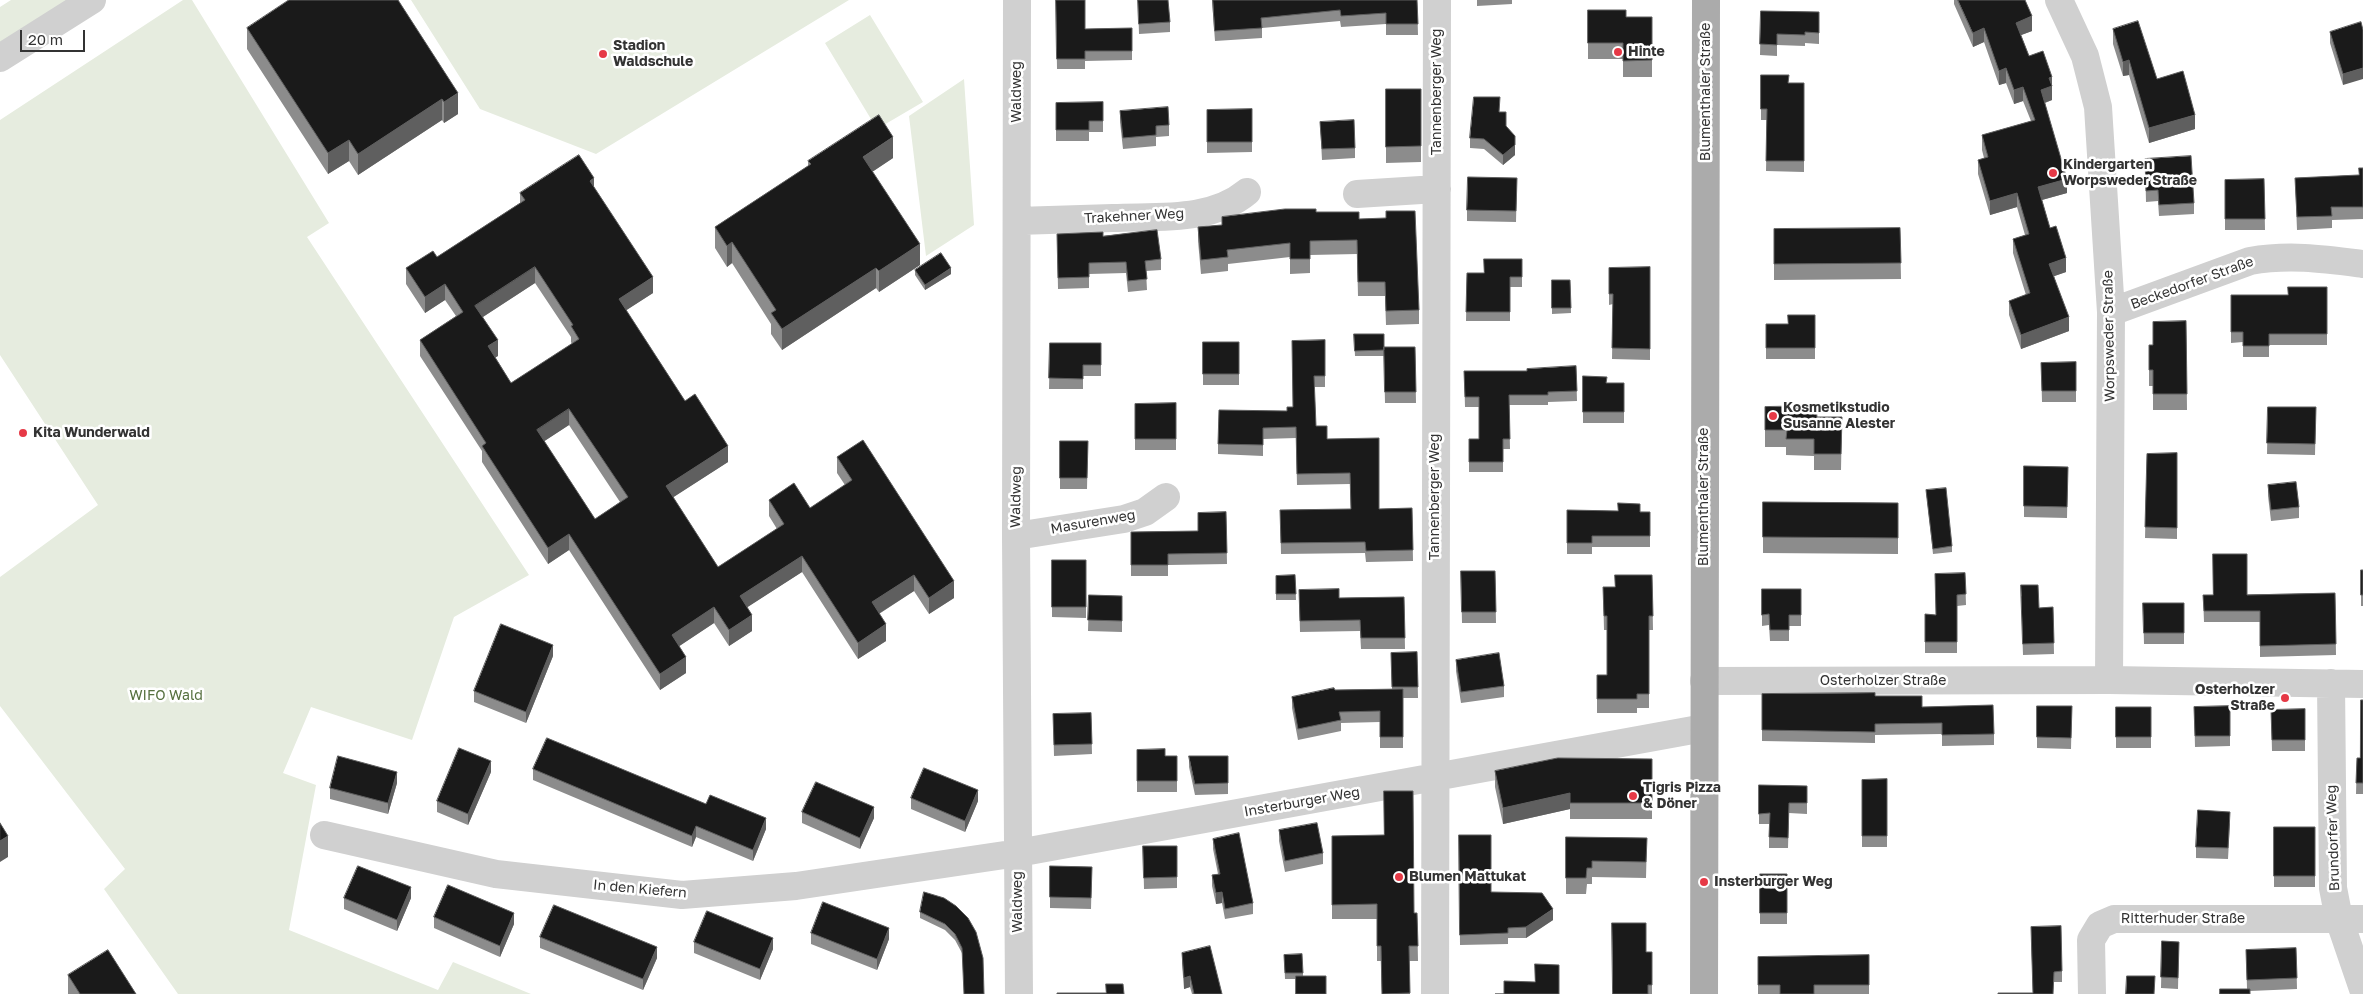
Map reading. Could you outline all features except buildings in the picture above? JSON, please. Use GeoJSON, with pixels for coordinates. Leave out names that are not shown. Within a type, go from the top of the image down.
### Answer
{"type":"FeatureCollection","features":[{"type":"Feature","properties":{"kind":"main road","name":"Blumenthaler Straße"},"geometry":{"type":"LineString","coordinates":[[1704,994],[1706,0]]}},
{"type":"Feature","properties":{"kind":"street"},"geometry":{"type":"LineString","coordinates":[[0,58],[92,0]]}},
{"type":"Feature","properties":{"kind":"street","name":"Waldweg"},"geometry":{"type":"LineString","coordinates":[[1017,0],[1016,536],[1019,994]]}},
{"type":"Feature","properties":{"kind":"street","name":"Tannenberger Weg"},"geometry":{"type":"LineString","coordinates":[[1435,994],[1436,777],[1434,618],[1437,0]]}},
{"type":"Feature","properties":{"kind":"street","name":"Worpsweder Straße"},"geometry":{"type":"LineString","coordinates":[[2058,0],[2086,56],[2098,107],[2111,312],[2109,680]]}},
{"type":"Feature","properties":{"kind":"street"},"geometry":{"type":"LineString","coordinates":[[1357,194],[1437,189]]}},
{"type":"Feature","properties":{"kind":"street","name":"Trakehner Weg"},"geometry":{"type":"LineString","coordinates":[[1017,221],[1184,216],[1219,208],[1236,201],[1246,192]]}},
{"type":"Feature","properties":{"kind":"street","name":"Beckedorfer Straße"},"geometry":{"type":"LineString","coordinates":[[2111,312],[2250,261],[2264,258],[2304,256],[2363,264]]}},
{"type":"Feature","properties":{"kind":"street","name":"Masurenweg"},"geometry":{"type":"LineString","coordinates":[[1016,536],[1124,520],[1145,512],[1166,497]]}},
{"type":"Feature","properties":{"kind":"street","name":"Osterholzer Straße"},"geometry":{"type":"LineString","coordinates":[[1704,681],[2109,680],[2363,684]]}},
{"type":"Feature","properties":{"kind":"street","name":"Brundorfer Weg"},"geometry":{"type":"LineString","coordinates":[[2331,683],[2333,888],[2351,919],[2363,989]]}},
{"type":"Feature","properties":{"kind":"street","name":"Insterburger Weg"},"geometry":{"type":"LineString","coordinates":[[1018,853],[1704,728]]}},
{"type":"Feature","properties":{"kind":"street","name":"In den Kiefern"},"geometry":{"type":"LineString","coordinates":[[324,835],[496,874],[682,895],[796,886],[1018,853]]}},
{"type":"Feature","properties":{"kind":"street","name":"Ritterhuder Straße"},"geometry":{"type":"LineString","coordinates":[[2092,994],[2091,940],[2100,925],[2114,919],[2351,919]]}},
{"type":"Feature","properties":{"kind":"green space"},"geometry":{"type":"Polygon","coordinates":[[[11,0],[71,0],[0,45],[0,7],[11,0]]]}},
{"type":"Feature","properties":{"kind":"green space","name":"WIFO Wald"},"geometry":{"type":"Polygon","coordinates":[[[183,0],[192,0],[329,223],[307,237],[529,575],[454,617],[412,740],[311,707],[283,773],[316,785],[289,930],[438,990],[453,962],[531,994],[178,994],[104,889],[125,869],[0,706],[0,577],[98,505],[0,355],[0,120],[183,0]]]}},
{"type":"Feature","properties":{"kind":"green space","name":"Stadion Waldschule"},"geometry":{"type":"Polygon","coordinates":[[[411,0],[849,0],[596,154],[480,109],[411,0]]]}},
{"type":"Feature","properties":{"kind":"green space"},"geometry":{"type":"Polygon","coordinates":[[[870,15],[923,102],[877,129],[825,43],[870,15]]]}},
{"type":"Feature","properties":{"kind":"green space"},"geometry":{"type":"Polygon","coordinates":[[[964,79],[974,225],[926,256],[909,116],[964,79]]]}},
{"type":"Feature","properties":{"kind":"place","name":"Hinte"},"geometry":{"type":"Point","coordinates":[1618,52]}},
{"type":"Feature","properties":{"kind":"place","name":"Stadion Waldschule"},"geometry":{"type":"Point","coordinates":[603,54]}},
{"type":"Feature","properties":{"kind":"place","name":"Kindergarten Worpsweder Straße"},"geometry":{"type":"Point","coordinates":[2053,173]}},
{"type":"Feature","properties":{"kind":"place","name":"Kosmetikstudio Susanne Alester"},"geometry":{"type":"Point","coordinates":[1773,416]}},
{"type":"Feature","properties":{"kind":"place","name":"Kita Wunderwald"},"geometry":{"type":"Point","coordinates":[23,433]}},
{"type":"Feature","properties":{"kind":"place","name":"Osterholzer Straße"},"geometry":{"type":"Point","coordinates":[2285,698]}},
{"type":"Feature","properties":{"kind":"place","name":"Tigris Pizza & Döner"},"geometry":{"type":"Point","coordinates":[1633,796]}},
{"type":"Feature","properties":{"kind":"place","name":"Blumen Mattukat"},"geometry":{"type":"Point","coordinates":[1399,877]}},
{"type":"Feature","properties":{"kind":"place","name":"Insterburger Weg"},"geometry":{"type":"Point","coordinates":[1704,882]}}]}
